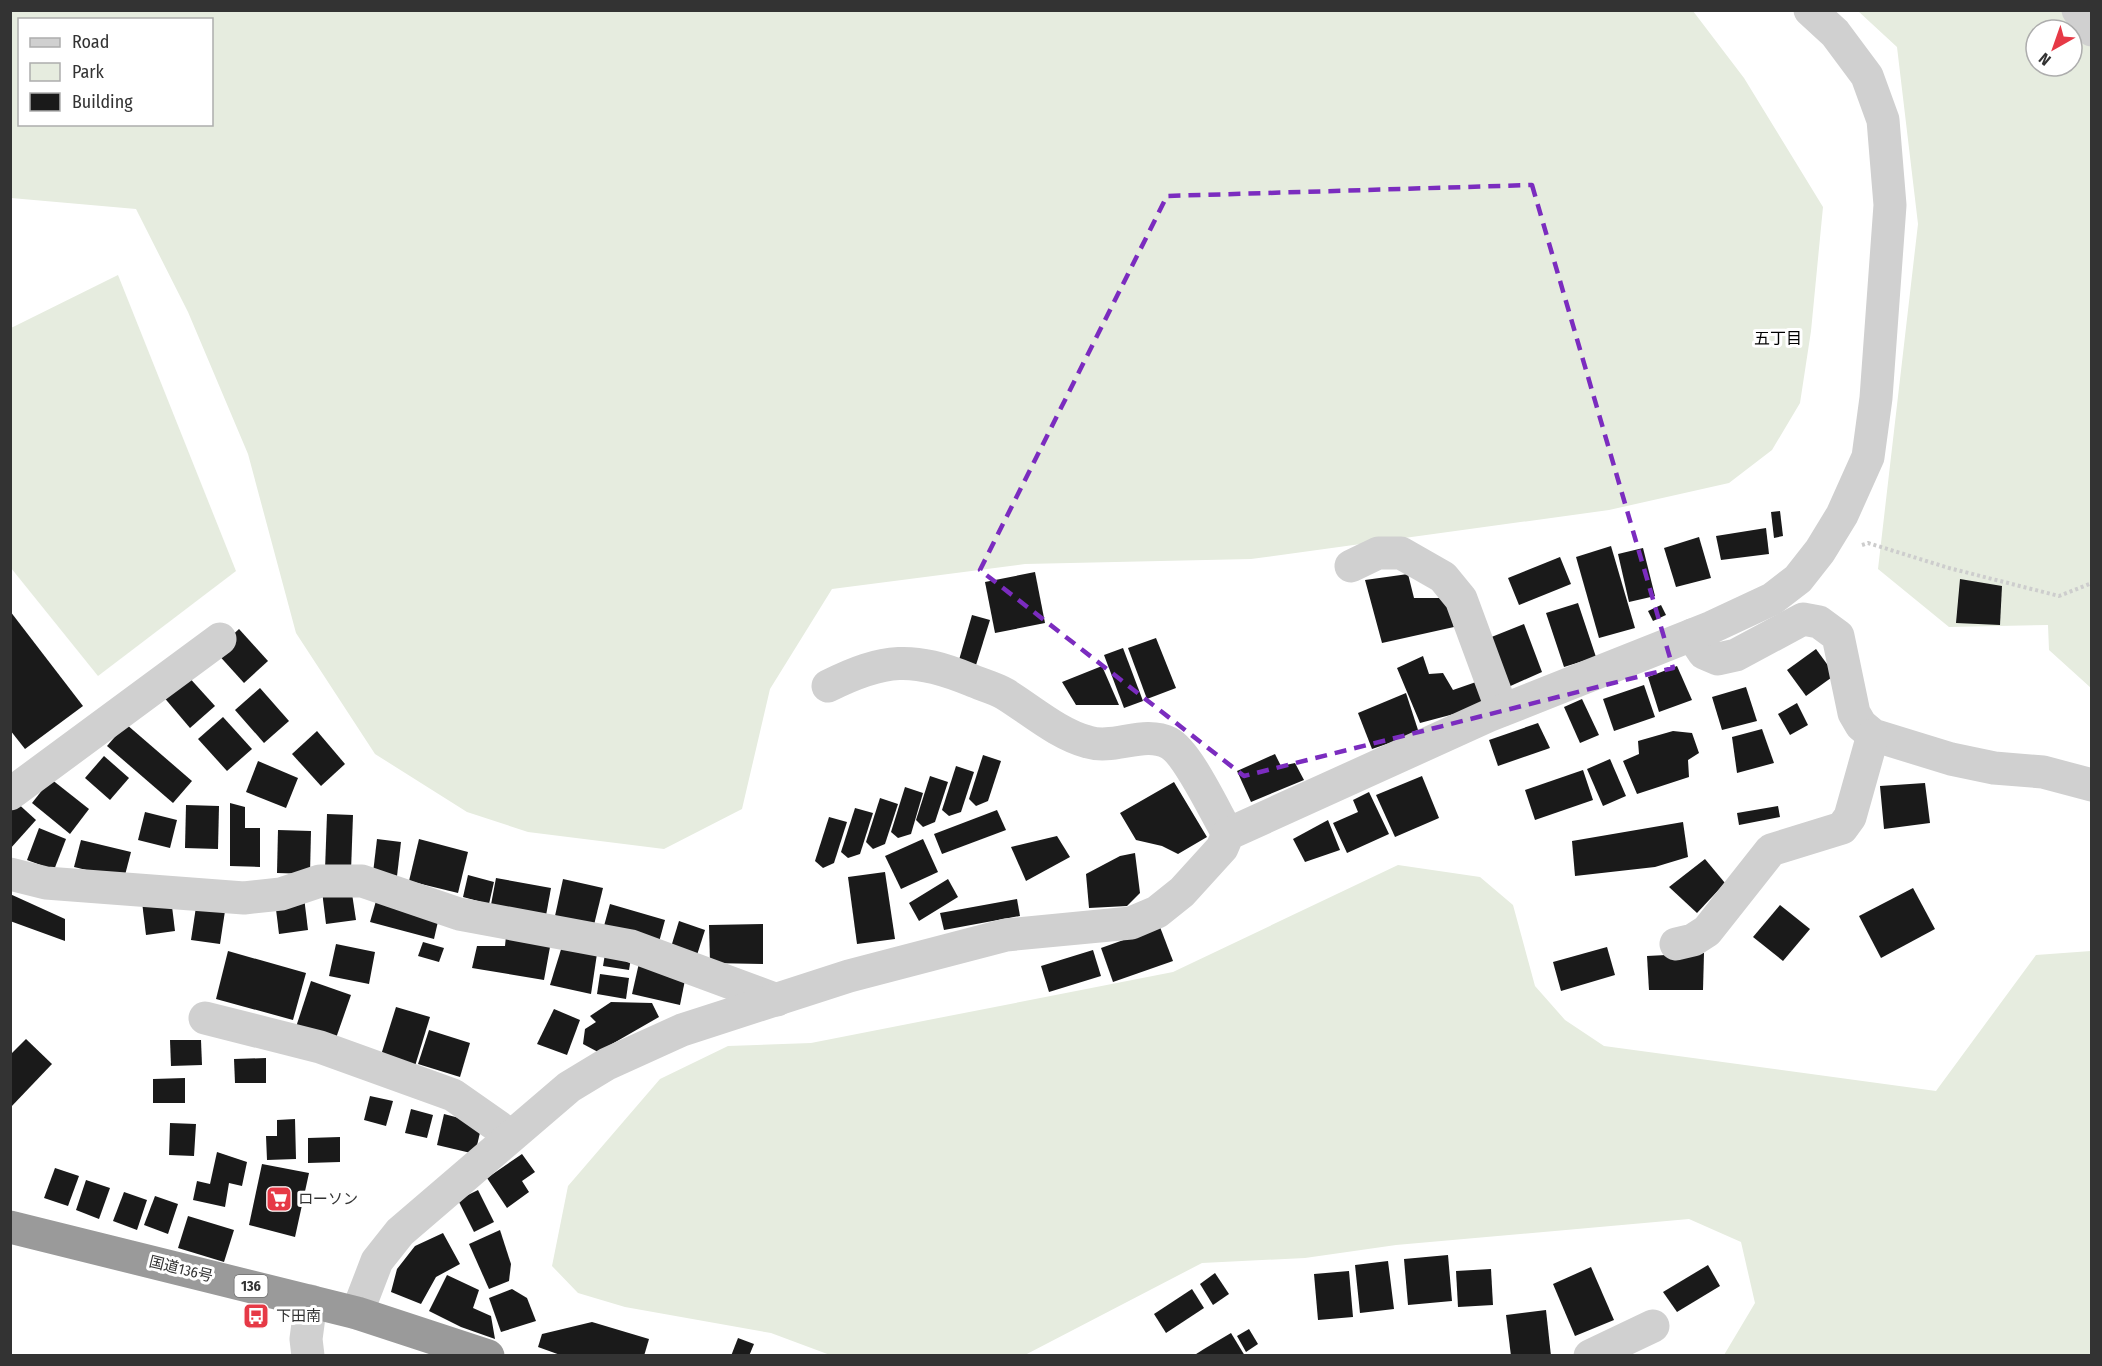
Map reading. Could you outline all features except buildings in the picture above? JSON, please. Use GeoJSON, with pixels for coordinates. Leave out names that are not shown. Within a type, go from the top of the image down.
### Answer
{"type":"FeatureCollection","features":[{"type":"Feature","properties":{"kind":"highway","name":"国道136号"},"geometry":{"type":"LineString","coordinates":[[10,1227],[357,1313],[488,1356]]}},
{"type":"Feature","properties":{"kind":"street"},"geometry":{"type":"LineString","coordinates":[[357,1313],[377,1261],[400,1232],[569,1087],[608,1064],[682,1030],[849,976],[1006,936],[1131,923],[1157,912],[1182,892],[1222,848],[1228,834],[1502,710],[1692,634],[1772,599],[1798,579],[1842,515],[1868,457],[1876,398],[1890,205],[1883,120],[1867,76],[1835,33],[1810,10]]}},
{"type":"Feature","properties":{"kind":"street"},"geometry":{"type":"LineString","coordinates":[[2078,10],[2091,30]]}},
{"type":"Feature","properties":{"kind":"street"},"geometry":{"type":"LineString","coordinates":[[1351,566],[1378,553],[1401,553],[1419,561],[1443,577],[1461,599],[1502,710]]}},
{"type":"Feature","properties":{"kind":"street"},"geometry":{"type":"LineString","coordinates":[[1692,634],[1704,653],[1718,659],[1736,655],[1803,618],[1820,621],[1838,636],[1854,713],[1861,725],[1873,735],[1951,759],[1994,768],[2043,772],[2091,785]]}},
{"type":"Feature","properties":{"kind":"street"},"geometry":{"type":"LineString","coordinates":[[10,794],[220,639]]}},
{"type":"Feature","properties":{"kind":"street"},"geometry":{"type":"LineString","coordinates":[[828,686],[860,670],[888,663],[937,666],[1003,693],[1043,720],[1088,742],[1104,744],[1151,738],[1170,743],[1184,757],[1228,834]]}},
{"type":"Feature","properties":{"kind":"street"},"geometry":{"type":"LineString","coordinates":[[1676,944],[1693,940],[1707,931],[1772,850],[1842,828],[1850,817],[1873,735]]}},
{"type":"Feature","properties":{"kind":"street"},"geometry":{"type":"LineString","coordinates":[[10,874],[46,883],[244,898],[281,894],[320,881],[362,880],[459,914],[631,946],[777,1000]]}},
{"type":"Feature","properties":{"kind":"street"},"geometry":{"type":"LineString","coordinates":[[205,1018],[320,1047],[453,1095],[510,1136]]}},
{"type":"Feature","properties":{"kind":"street"},"geometry":{"type":"LineString","coordinates":[[308,1356],[306,1340],[311,1301]]}},
{"type":"Feature","properties":{"kind":"street"},"geometry":{"type":"LineString","coordinates":[[1590,1356],[1653,1326]]}},
{"type":"Feature","properties":{"kind":"path"},"geometry":{"type":"LineString","coordinates":[[1812,561],[1868,543],[1948,568],[2058,596],[2091,583]]}},
{"type":"Feature","properties":{"kind":"highlighted area"},"geometry":{"type":"Polygon","coordinates":[[[1532,185],[1673,668],[1244,776],[980,570],[1167,196],[1532,185]]]}},
{"type":"Feature","properties":{"kind":"green space"},"geometry":{"type":"Polygon","coordinates":[[[10,11],[1693,11],[1744,78],[1823,207],[1811,331],[1800,403],[1772,450],[1729,483],[1609,510],[1251,559],[1025,564],[832,589],[770,689],[742,809],[664,849],[528,832],[467,812],[375,754],[296,633],[248,454],[188,312],[136,209],[11,198],[10,11]]]}},
{"type":"Feature","properties":{"kind":"green space"},"geometry":{"type":"Polygon","coordinates":[[[1858,11],[2091,11],[2091,688],[2049,650],[2048,625],[1949,627],[1878,569],[1918,224],[1897,47],[1858,11]]]}},
{"type":"Feature","properties":{"kind":"green space"},"geometry":{"type":"Polygon","coordinates":[[[118,275],[236,571],[98,676],[11,568],[11,328],[118,275]]]}},
{"type":"Feature","properties":{"kind":"green space"},"geometry":{"type":"Polygon","coordinates":[[[1398,865],[1480,877],[1513,905],[1535,986],[1565,1020],[1604,1046],[1936,1091],[2036,955],[2091,951],[2091,1355],[1724,1355],[1755,1303],[1741,1242],[1689,1219],[1396,1245],[1305,1258],[1202,1263],[1023,1356],[830,1355],[771,1333],[625,1307],[578,1293],[552,1266],[568,1186],[660,1079],[728,1046],[811,1043],[1173,972],[1398,865]]]}},
{"type":"Feature","properties":{"kind":"place","name":"ローソン"},"geometry":{"type":"Point","coordinates":[279,1199]}},
{"type":"Feature","properties":{"kind":"place","name":"下田南"},"geometry":{"type":"Point","coordinates":[256,1316]}},
{"type":"Feature","properties":{"kind":"district","name":"五丁目"},"geometry":{"type":"Point","coordinates":[1778,338]}}]}
